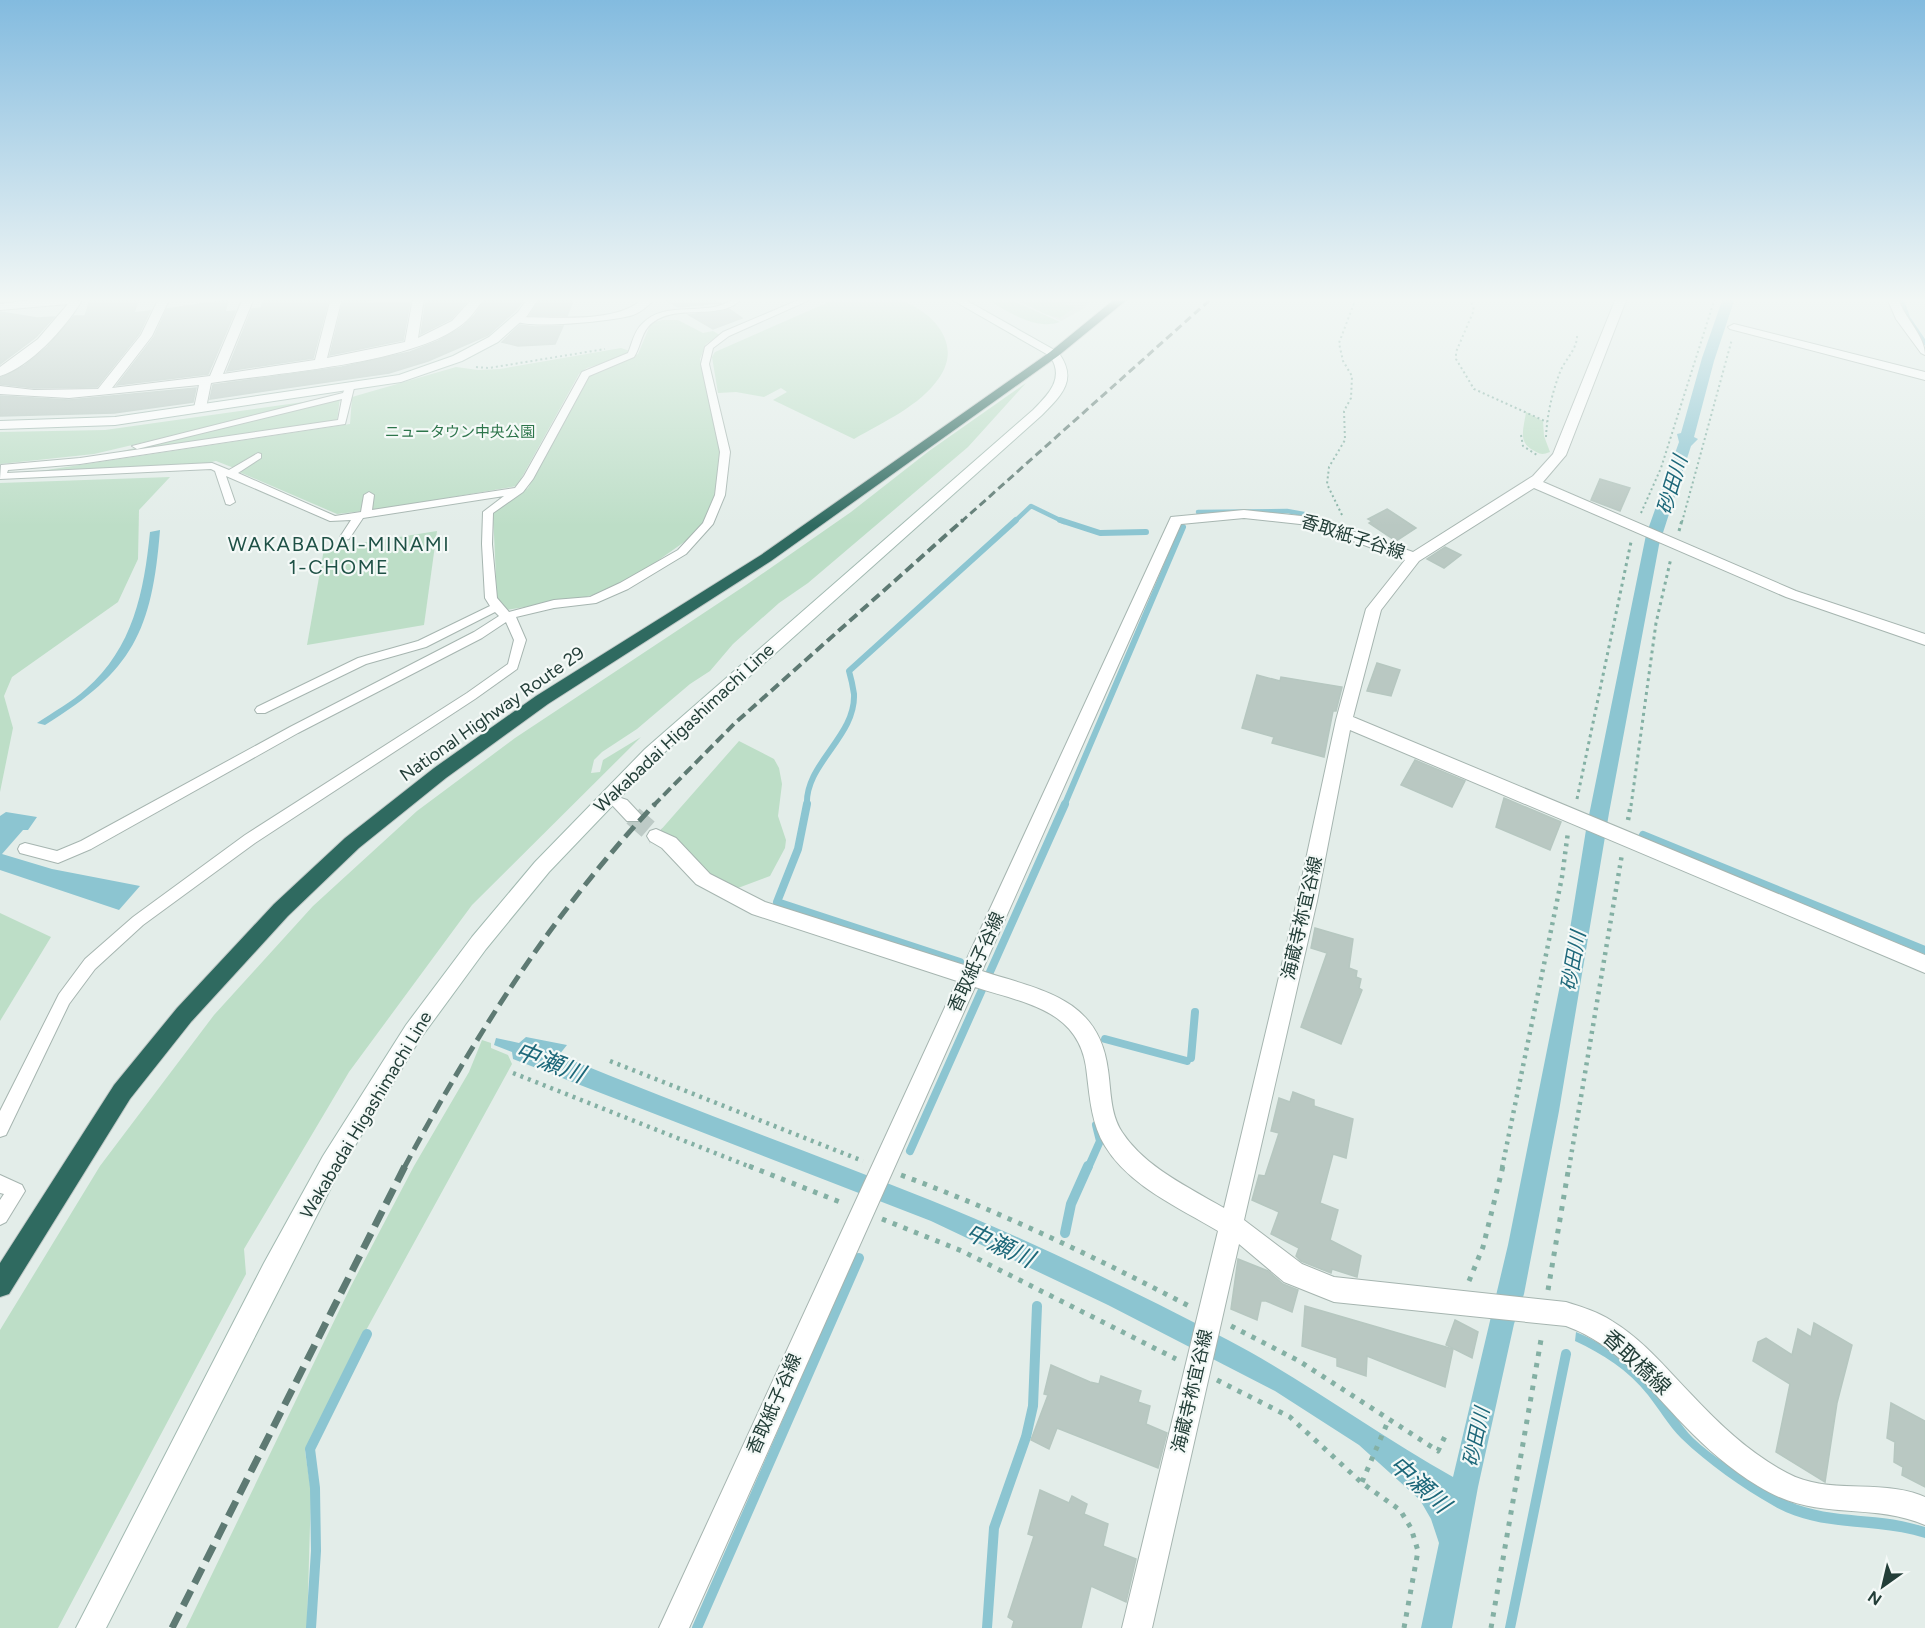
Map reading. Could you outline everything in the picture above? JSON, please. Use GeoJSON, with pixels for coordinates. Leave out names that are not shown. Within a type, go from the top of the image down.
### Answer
{"type":"FeatureCollection","features":[{"type":"Feature","properties":{"kind":"highway","name":"National Highway Route 29"},"geometry":{"type":"LineString","coordinates":[[0,1285],[122,1092],[184,1014],[281,910],[352,843],[441,772],[542,700],[766,558],[1026,374]]}},
{"type":"Feature","properties":{"kind":"street"},"geometry":{"type":"LineString","coordinates":[[103,392],[117,374]]}},
{"type":"Feature","properties":{"kind":"street"},"geometry":{"type":"LineString","coordinates":[[200,408],[213,374]]}},
{"type":"Feature","properties":{"kind":"street"},"geometry":{"type":"LineString","coordinates":[[0,390],[18,393],[103,392],[238,374]]}},
{"type":"Feature","properties":{"kind":"street"},"geometry":{"type":"LineString","coordinates":[[0,425],[79,424],[348,391],[413,374]]}},
{"type":"Feature","properties":{"kind":"street","name":"Wakabadai Higashimachi Line"},"geometry":{"type":"LineString","coordinates":[[91,1628],[331,1164],[413,1032],[479,943],[542,867],[651,754],[1056,393],[1064,381],[1065,374]]}},
{"type":"Feature","properties":{"kind":"street","name":"海蔵寺祢宜谷線"},"geometry":{"type":"LineString","coordinates":[[1137,1628],[1307,902],[1344,720],[1374,609],[1414,558],[1532,482],[1555,453],[1589,374]]}},
{"type":"Feature","properties":{"kind":"street"},"geometry":{"type":"LineString","coordinates":[[1532,482],[1643,532],[1791,594],[1925,640]]}},
{"type":"Feature","properties":{"kind":"street","name":"香取紙子谷線"},"geometry":{"type":"LineString","coordinates":[[674,1628],[1176,520],[1244,514],[1276,515],[1311,521],[1414,558]]}},
{"type":"Feature","properties":{"kind":"street"},"geometry":{"type":"LineString","coordinates":[[1344,720],[1583,822],[1925,963]]}},
{"type":"Feature","properties":{"kind":"street","name":"香取橋線"},"geometry":{"type":"LineString","coordinates":[[656,836],[669,843],[703,879],[759,908],[1056,1004],[1070,1014],[1090,1040],[1097,1057],[1106,1121],[1112,1138],[1128,1160],[1230,1224],[1293,1273],[1316,1285],[1351,1293],[1538,1311],[1586,1319],[1610,1334],[1654,1374],[1732,1453],[1780,1484],[1802,1493],[1843,1499],[1888,1500],[1925,1511]]}},
{"type":"Feature","properties":{"kind":"lane"},"geometry":{"type":"LineString","coordinates":[[0,1129],[59,1007],[90,964],[138,921],[250,839],[471,696],[513,666],[520,640],[513,621],[496,607],[491,598],[487,544],[488,512],[519,490],[529,477],[585,374]]}},
{"type":"Feature","properties":{"kind":"lane"},"geometry":{"type":"LineString","coordinates":[[25,849],[58,857],[86,845],[294,730],[478,635],[507,616],[554,604],[592,600],[624,586],[682,552],[708,524],[720,495],[725,452],[707,374]]}},
{"type":"Feature","properties":{"kind":"lane"},"geometry":{"type":"LineString","coordinates":[[0,476],[5,467],[80,461],[342,422],[348,391],[80,461]]}},
{"type":"Feature","properties":{"kind":"lane"},"geometry":{"type":"LineString","coordinates":[[230,474],[258,456]]}},
{"type":"Feature","properties":{"kind":"lane"},"geometry":{"type":"LineString","coordinates":[[0,476],[212,466],[334,519],[519,490]]}},
{"type":"Feature","properties":{"kind":"lane"},"geometry":{"type":"LineString","coordinates":[[219,469],[230,502]]}},
{"type":"Feature","properties":{"kind":"lane"},"geometry":{"type":"LineString","coordinates":[[345,537],[363,514],[369,495]]}},
{"type":"Feature","properties":{"kind":"lane"},"geometry":{"type":"LineString","coordinates":[[261,710],[362,661],[422,644],[496,607]]}},
{"type":"Feature","properties":{"kind":"lane"},"geometry":{"type":"LineString","coordinates":[[0,1184],[16,1191],[0,1216]]}},
{"type":"Feature","properties":{"kind":"path"},"geometry":{"type":"LineString","coordinates":[[1345,532],[1343,517],[1327,484],[1329,467],[1345,440],[1344,411],[1351,398],[1351,374]]}},
{"type":"Feature","properties":{"kind":"path"},"geometry":{"type":"LineString","coordinates":[[1465,374],[1474,389],[1524,410],[1547,423]]}},
{"type":"Feature","properties":{"kind":"path"},"geometry":{"type":"LineString","coordinates":[[1521,435],[1523,446],[1534,453],[1542,455],[1555,453],[1546,438],[1547,423],[1561,374]]}},
{"type":"Feature","properties":{"kind":"path"},"geometry":{"type":"LineString","coordinates":[[1491,1628],[1538,1311],[1644,716],[1652,641],[1671,544],[1692,491],[1722,374]]}},
{"type":"Feature","properties":{"kind":"path"},"geometry":{"type":"LineString","coordinates":[[610,1061],[880,1172],[981,1205],[1073,1246],[1208,1321],[1299,1361],[1438,1451],[1447,1432]]}},
{"type":"Feature","properties":{"kind":"path"},"geometry":{"type":"LineString","coordinates":[[513,1073],[863,1207],[1200,1362],[1290,1417],[1362,1483],[1400,1510],[1411,1528],[1418,1551],[1404,1628]]}},
{"type":"Feature","properties":{"kind":"path"},"geometry":{"type":"LineString","coordinates":[[1362,1483],[1389,1419]]}},
{"type":"Feature","properties":{"kind":"green space","name":"ニュータウン中央公園"},"geometry":{"type":"Polygon","coordinates":[[[432,374],[579,374],[517,486],[371,511],[373,493],[366,494],[363,511],[337,514],[237,471],[262,457],[258,455],[234,468],[216,461],[187,467],[20,474],[350,424],[352,397],[432,374]]]}},
{"type":"Feature","properties":{"kind":"green space"},"geometry":{"type":"Polygon","coordinates":[[[703,374],[721,451],[713,504],[709,515],[694,535],[649,567],[605,591],[586,597],[507,610],[497,599],[493,513],[528,488],[590,375],[703,374]]]}},
{"type":"Feature","properties":{"kind":"green space"},"geometry":{"type":"Polygon","coordinates":[[[715,374],[941,374],[922,397],[900,413],[854,439],[773,400],[787,392],[781,388],[764,397],[736,392],[718,393],[715,374]]]}},
{"type":"Feature","properties":{"kind":"green space"},"geometry":{"type":"Polygon","coordinates":[[[1026,383],[968,447],[808,583],[779,603],[733,644],[710,671],[690,684],[637,729],[602,752],[594,760],[591,773],[600,772],[603,760],[641,737],[472,905],[349,1072],[244,1249],[246,1274],[58,1628],[0,1628],[0,1330],[100,1166],[214,1015],[313,906],[417,811],[515,738],[746,585],[851,512],[929,451],[1026,383]]]}},
{"type":"Feature","properties":{"kind":"green space"},"geometry":{"type":"Polygon","coordinates":[[[332,398],[94,454],[0,464],[0,432],[105,430],[332,398]]]}},
{"type":"Feature","properties":{"kind":"green space"},"geometry":{"type":"Polygon","coordinates":[[[340,398],[337,421],[98,457],[340,398]]]}},
{"type":"Feature","properties":{"kind":"green space"},"geometry":{"type":"Polygon","coordinates":[[[1526,412],[1543,421],[1544,436],[1550,452],[1540,454],[1524,442],[1526,412]]]}},
{"type":"Feature","properties":{"kind":"green space"},"geometry":{"type":"Polygon","coordinates":[[[170,477],[139,510],[138,559],[118,602],[12,677],[4,696],[13,728],[0,792],[0,483],[170,477]]]}},
{"type":"Feature","properties":{"kind":"green space"},"geometry":{"type":"Polygon","coordinates":[[[437,531],[424,625],[307,645],[324,549],[437,531]]]}},
{"type":"Feature","properties":{"kind":"green space"},"geometry":{"type":"Polygon","coordinates":[[[739,741],[774,759],[779,768],[782,784],[778,816],[786,840],[785,848],[770,876],[738,888],[710,877],[691,853],[674,839],[659,832],[739,741]]]}},
{"type":"Feature","properties":{"kind":"green space"},"geometry":{"type":"Polygon","coordinates":[[[0,913],[51,937],[0,1021],[0,913]]]}},
{"type":"Feature","properties":{"kind":"green space"},"geometry":{"type":"Polygon","coordinates":[[[482,1040],[491,1043],[491,1048],[508,1055],[512,1064],[364,1334],[305,1451],[311,1491],[307,1628],[186,1628],[351,1286],[414,1166],[469,1072],[482,1040]]]}},
{"type":"Feature","properties":{"kind":"water"},"geometry":{"type":"Polygon","coordinates":[[[1698,374],[1711,374],[1694,437],[1698,439],[1691,446],[1659,545],[1609,813],[1559,1111],[1524,1294],[1514,1324],[1478,1487],[1452,1628],[1421,1628],[1439,1543],[1431,1519],[1420,1500],[1359,1445],[1275,1391],[1108,1305],[931,1221],[513,1059],[512,1052],[494,1045],[496,1038],[519,1043],[526,1037],[567,1045],[559,1055],[930,1200],[1043,1249],[1118,1284],[1257,1356],[1453,1477],[1508,1245],[1565,960],[1586,830],[1646,535],[1679,442],[1677,434],[1681,433],[1698,374]]]}},
{"type":"Feature","properties":{"kind":"water"},"geometry":{"type":"Polygon","coordinates":[[[160,530],[151,595],[143,622],[132,645],[118,666],[99,686],[45,725],[37,723],[81,694],[115,656],[140,597],[150,532],[160,530]]]}},
{"type":"Feature","properties":{"kind":"water"},"geometry":{"type":"Polygon","coordinates":[[[6,812],[37,817],[28,830],[23,830],[2,854],[52,869],[140,886],[119,910],[0,870],[0,816],[6,812]]]}},
{"type":"Feature","properties":{"kind":"water"},"geometry":{"type":"Polygon","coordinates":[[[1576,1332],[1611,1350],[1632,1366],[1659,1394],[1693,1438],[1763,1488],[1784,1500],[1825,1512],[1904,1521],[1925,1527],[1925,1538],[1887,1530],[1810,1520],[1762,1499],[1726,1475],[1692,1448],[1668,1423],[1648,1395],[1632,1378],[1605,1357],[1575,1341],[1576,1332]]]}},
{"type":"Feature","properties":{"kind":"building"},"geometry":{"type":"Polygon","coordinates":[[[8,374],[107,374],[97,387],[34,388],[0,384],[0,378],[8,374]]]}},
{"type":"Feature","properties":{"kind":"building"},"geometry":{"type":"Polygon","coordinates":[[[125,374],[208,374],[208,374],[117,385],[125,374]]]}},
{"type":"Feature","properties":{"kind":"building"},"geometry":{"type":"Polygon","coordinates":[[[292,374],[382,374],[210,399],[213,385],[292,374]]]}},
{"type":"Feature","properties":{"kind":"building"},"geometry":{"type":"Polygon","coordinates":[[[196,388],[193,402],[114,413],[0,416],[0,396],[69,400],[196,388]]]}},
{"type":"Feature","properties":{"kind":"building"},"geometry":{"type":"Polygon","coordinates":[[[1600,479],[1630,488],[1620,511],[1591,500],[1600,479]]]}},
{"type":"Feature","properties":{"kind":"building"},"geometry":{"type":"Polygon","coordinates":[[[1387,509],[1416,528],[1396,541],[1369,523],[1372,521],[1368,519],[1387,509]]]}},
{"type":"Feature","properties":{"kind":"building"},"geometry":{"type":"Polygon","coordinates":[[[1445,547],[1461,555],[1444,568],[1427,559],[1445,547]]]}},
{"type":"Feature","properties":{"kind":"building"},"geometry":{"type":"Polygon","coordinates":[[[1377,663],[1400,670],[1391,696],[1367,691],[1377,663]]]}},
{"type":"Feature","properties":{"kind":"building"},"geometry":{"type":"Polygon","coordinates":[[[1257,675],[1280,681],[1281,677],[1342,687],[1336,711],[1333,711],[1324,757],[1272,743],[1274,737],[1242,728],[1257,675]]]}},
{"type":"Feature","properties":{"kind":"building"},"geometry":{"type":"Polygon","coordinates":[[[1415,760],[1465,781],[1452,807],[1401,785],[1415,760]]]}},
{"type":"Feature","properties":{"kind":"building"},"geometry":{"type":"Polygon","coordinates":[[[1504,798],[1561,822],[1550,850],[1496,827],[1504,798]]]}},
{"type":"Feature","properties":{"kind":"building"},"geometry":{"type":"Polygon","coordinates":[[[1315,928],[1353,939],[1349,968],[1357,971],[1356,977],[1361,979],[1359,988],[1362,990],[1341,1044],[1301,1027],[1327,953],[1311,948],[1315,928]]]}},
{"type":"Feature","properties":{"kind":"building"},"geometry":{"type":"Polygon","coordinates":[[[1293,1092],[1314,1100],[1314,1106],[1353,1119],[1346,1158],[1333,1154],[1320,1203],[1338,1210],[1330,1240],[1361,1256],[1357,1277],[1332,1269],[1331,1273],[1301,1261],[1296,1256],[1299,1248],[1271,1234],[1279,1212],[1252,1200],[1259,1175],[1265,1176],[1279,1133],[1271,1131],[1279,1098],[1290,1102],[1293,1092]]]}},
{"type":"Feature","properties":{"kind":"building"},"geometry":{"type":"Polygon","coordinates":[[[1238,1259],[1268,1271],[1283,1284],[1298,1290],[1292,1312],[1261,1301],[1257,1320],[1231,1309],[1238,1259]]]}},
{"type":"Feature","properties":{"kind":"building"},"geometry":{"type":"Polygon","coordinates":[[[1305,1306],[1453,1349],[1445,1387],[1367,1356],[1366,1376],[1337,1366],[1337,1358],[1302,1346],[1305,1306]]]}},
{"type":"Feature","properties":{"kind":"building"},"geometry":{"type":"Polygon","coordinates":[[[1455,1320],[1478,1332],[1472,1358],[1446,1345],[1455,1320]]]}},
{"type":"Feature","properties":{"kind":"building"},"geometry":{"type":"Polygon","coordinates":[[[1814,1323],[1852,1345],[1837,1403],[1825,1482],[1776,1452],[1790,1384],[1753,1361],[1758,1342],[1766,1338],[1792,1355],[1798,1329],[1811,1337],[1814,1323]]]}},
{"type":"Feature","properties":{"kind":"building"},"geometry":{"type":"Polygon","coordinates":[[[1051,1365],[1090,1382],[1099,1384],[1101,1376],[1141,1391],[1138,1402],[1150,1406],[1146,1424],[1167,1433],[1158,1468],[1057,1428],[1049,1449],[1031,1440],[1048,1395],[1044,1394],[1051,1365]]]}},
{"type":"Feature","properties":{"kind":"building"},"geometry":{"type":"Polygon","coordinates":[[[1891,1403],[1925,1421],[1925,1487],[1902,1475],[1903,1467],[1894,1462],[1895,1442],[1887,1438],[1891,1403]]]}},
{"type":"Feature","properties":{"kind":"building"},"geometry":{"type":"Polygon","coordinates":[[[1040,1490],[1069,1503],[1072,1496],[1087,1504],[1084,1514],[1108,1524],[1103,1546],[1136,1559],[1126,1602],[1091,1586],[1081,1628],[1012,1628],[1014,1621],[1008,1617],[1034,1536],[1028,1534],[1040,1490]]]}},
{"type":"Feature","properties":{"kind":"waterway"},"geometry":{"type":"LineString","coordinates":[[1014,522],[1031,506],[1064,522]]}},
{"type":"Feature","properties":{"kind":"waterway"},"geometry":{"type":"LineString","coordinates":[[1198,512],[1287,511],[1315,516]]}},
{"type":"Feature","properties":{"kind":"waterway"},"geometry":{"type":"LineString","coordinates":[[807,806],[808,791],[813,777],[847,724],[852,709],[854,694],[849,671],[1016,520]]}},
{"type":"Feature","properties":{"kind":"waterway"},"geometry":{"type":"LineString","coordinates":[[1060,520],[1100,533],[1146,532]]}},
{"type":"Feature","properties":{"kind":"waterway"},"geometry":{"type":"LineString","coordinates":[[1064,806],[1183,527]]}},
{"type":"Feature","properties":{"kind":"waterway"},"geometry":{"type":"LineString","coordinates":[[807,804],[798,849],[777,902],[960,962]]}},
{"type":"Feature","properties":{"kind":"waterway"},"geometry":{"type":"LineString","coordinates":[[910,1151],[1065,804]]}},
{"type":"Feature","properties":{"kind":"waterway"},"geometry":{"type":"LineString","coordinates":[[1643,835],[1925,950]]}},
{"type":"Feature","properties":{"kind":"waterway"},"geometry":{"type":"LineString","coordinates":[[1191,1058],[1195,1012]]}},
{"type":"Feature","properties":{"kind":"waterway"},"geometry":{"type":"LineString","coordinates":[[1105,1039],[1187,1061]]}},
{"type":"Feature","properties":{"kind":"waterway"},"geometry":{"type":"LineString","coordinates":[[1088,1168],[1100,1141],[1096,1125]]}},
{"type":"Feature","properties":{"kind":"waterway"},"geometry":{"type":"LineString","coordinates":[[1065,1233],[1071,1204],[1088,1166]]}},
{"type":"Feature","properties":{"kind":"waterway"},"geometry":{"type":"LineString","coordinates":[[697,1628],[859,1258]]}},
{"type":"Feature","properties":{"kind":"waterway"},"geometry":{"type":"LineString","coordinates":[[987,1628],[994,1528],[1026,1437],[1033,1406],[1037,1306]]}},
{"type":"Feature","properties":{"kind":"waterway"},"geometry":{"type":"LineString","coordinates":[[311,1628],[316,1551],[315,1488],[310,1449],[367,1334]]}},
{"type":"Feature","properties":{"kind":"waterway"},"geometry":{"type":"LineString","coordinates":[[1510,1628],[1566,1354]]}},
{"type":"Feature","properties":{"kind":"tunnel"},"geometry":{"type":"LineString","coordinates":[[633,816],[656,836]]}},
{"type":"Feature","properties":{"kind":"railway"},"geometry":{"type":"LineString","coordinates":[[961,522],[1127,374]]}},
{"type":"Feature","properties":{"kind":"railway"},"geometry":{"type":"LineString","coordinates":[[653,806],[734,724],[963,520]]}},
{"type":"Feature","properties":{"kind":"railway"},"geometry":{"type":"LineString","coordinates":[[404,1168],[458,1071],[517,977],[583,888],[655,804]]}},
{"type":"Feature","properties":{"kind":"railway"},"geometry":{"type":"LineString","coordinates":[[172,1628],[405,1166]]}},
{"type":"Feature","properties":{"kind":"district","name":"WAKABADAI-MINAMI 1-CHOME"},"geometry":{"type":"Point","coordinates":[339,556]}},
{"type":"Feature","properties":{"kind":"water label","name":"砂田川"},"geometry":{"type":"Point","coordinates":[1672,485]}},
{"type":"Feature","properties":{"kind":"water label","name":"砂田川"},"geometry":{"type":"Point","coordinates":[1573,961]}},
{"type":"Feature","properties":{"kind":"water label","name":"中瀬川"},"geometry":{"type":"Point","coordinates":[550,1062]}},
{"type":"Feature","properties":{"kind":"water label","name":"中瀬川"},"geometry":{"type":"Point","coordinates":[1000,1245]}},
{"type":"Feature","properties":{"kind":"water label","name":"砂田川"},"geometry":{"type":"Point","coordinates":[1476,1437]}},
{"type":"Feature","properties":{"kind":"water label","name":"中瀬川"},"geometry":{"type":"Point","coordinates":[1420,1484]}}]}
